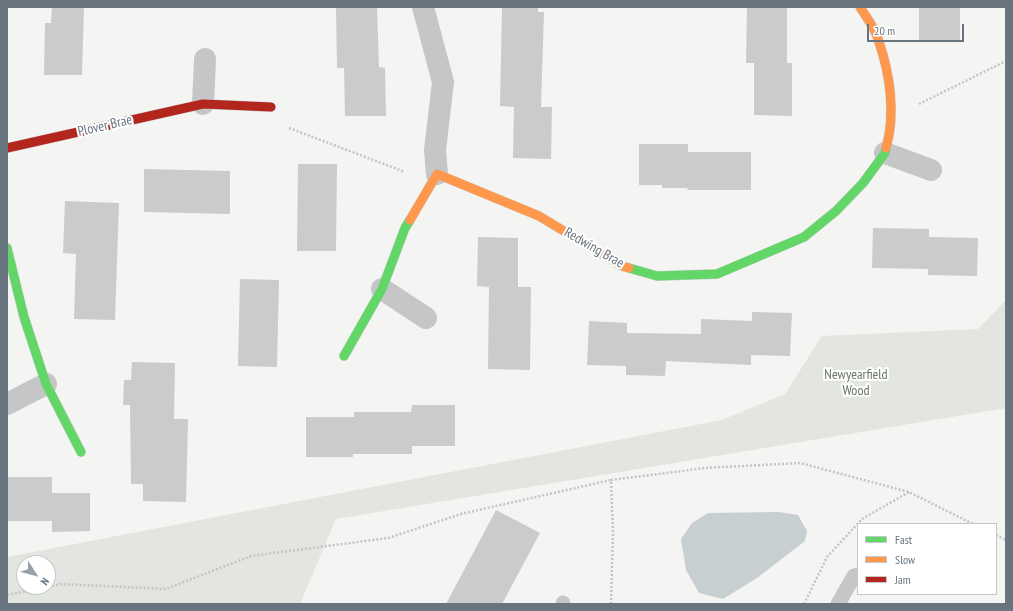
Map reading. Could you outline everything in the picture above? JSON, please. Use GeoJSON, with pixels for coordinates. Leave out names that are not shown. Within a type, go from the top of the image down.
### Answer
{"type":"FeatureCollection","features":[{"type":"Feature","properties":{"kind":"street"},"geometry":{"type":"LineString","coordinates":[[344,356],[382,289],[405,228],[434,179],[435,150],[443,82],[423,7]]}},
{"type":"Feature","properties":{"kind":"street","name":"Redwing Brae"},"geometry":{"type":"LineString","coordinates":[[434,179],[539,216],[622,266],[657,276],[717,274],[775,251],[804,237],[836,211],[863,183],[885,153],[891,132],[890,89],[878,38],[860,7]]}},
{"type":"Feature","properties":{"kind":"street"},"geometry":{"type":"LineString","coordinates":[[203,104],[205,59]]}},
{"type":"Feature","properties":{"kind":"street","name":"Plover Brae"},"geometry":{"type":"LineString","coordinates":[[7,148],[203,104],[271,107]]}},
{"type":"Feature","properties":{"kind":"street"},"geometry":{"type":"LineString","coordinates":[[885,153],[931,170]]}},
{"type":"Feature","properties":{"kind":"street"},"geometry":{"type":"LineString","coordinates":[[7,248],[24,317],[46,384],[81,452]]}},
{"type":"Feature","properties":{"kind":"street"},"geometry":{"type":"LineString","coordinates":[[382,289],[426,318]]}},
{"type":"Feature","properties":{"kind":"street"},"geometry":{"type":"LineString","coordinates":[[7,404],[46,384]]}},
{"type":"Feature","properties":{"kind":"lane"},"geometry":{"type":"LineString","coordinates":[[838,604],[854,576],[857,575]]}},
{"type":"Feature","properties":{"kind":"path"},"geometry":{"type":"LineString","coordinates":[[890,118],[1006,61]]}},
{"type":"Feature","properties":{"kind":"path"},"geometry":{"type":"LineString","coordinates":[[271,107],[288,127],[434,179]]}},
{"type":"Feature","properties":{"kind":"path"},"geometry":{"type":"LineString","coordinates":[[56,585],[61,584],[166,589],[251,556],[388,538],[461,514],[611,480],[705,468],[800,463],[909,492],[971,523]]}},
{"type":"Feature","properties":{"kind":"path"},"geometry":{"type":"LineString","coordinates":[[611,480],[613,532],[611,604]]}},
{"type":"Feature","properties":{"kind":"path"},"geometry":{"type":"LineString","coordinates":[[858,523],[862,519],[909,492]]}},
{"type":"Feature","properties":{"kind":"path"},"geometry":{"type":"LineString","coordinates":[[804,604],[827,557],[857,524]]}},
{"type":"Feature","properties":{"kind":"green space","name":"Newyearfield Wood"},"geometry":{"type":"Polygon","coordinates":[[[1006,300],[1006,408],[336,519],[300,604],[7,604],[7,557],[16,555],[16,595],[56,595],[56,555],[17,555],[722,420],[785,394],[822,336],[978,329],[1006,300]]]}},
{"type":"Feature","properties":{"kind":"shaded area"},"geometry":{"type":"Polygon","coordinates":[[[779,512],[798,515],[807,531],[805,541],[757,578],[723,599],[699,593],[686,570],[681,539],[692,523],[708,513],[779,512]]]}},
{"type":"Feature","properties":{"kind":"building"},"geometry":{"type":"Polygon","coordinates":[[[52,7],[84,7],[82,75],[44,75],[45,23],[51,23],[52,7]]]}},
{"type":"Feature","properties":{"kind":"building"},"geometry":{"type":"Polygon","coordinates":[[[336,7],[377,7],[379,67],[385,68],[386,116],[345,116],[344,68],[337,68],[336,7]]]}},
{"type":"Feature","properties":{"kind":"building"},"geometry":{"type":"Polygon","coordinates":[[[502,7],[538,7],[538,12],[544,12],[541,107],[552,107],[551,159],[513,158],[514,107],[500,106],[502,7]]]}},
{"type":"Feature","properties":{"kind":"building"},"geometry":{"type":"Polygon","coordinates":[[[747,7],[787,7],[787,63],[792,63],[792,116],[754,115],[754,63],[746,63],[747,7]]]}},
{"type":"Feature","properties":{"kind":"building"},"geometry":{"type":"Polygon","coordinates":[[[919,7],[960,7],[960,41],[919,41],[919,7]]]}},
{"type":"Feature","properties":{"kind":"building"},"geometry":{"type":"Polygon","coordinates":[[[639,144],[688,144],[688,152],[751,152],[751,190],[687,190],[688,188],[662,188],[662,185],[639,185],[639,144]]]}},
{"type":"Feature","properties":{"kind":"building"},"geometry":{"type":"Polygon","coordinates":[[[298,164],[337,164],[336,251],[297,251],[298,164]]]}},
{"type":"Feature","properties":{"kind":"building"},"geometry":{"type":"Polygon","coordinates":[[[144,169],[230,171],[230,214],[144,212],[144,169]]]}},
{"type":"Feature","properties":{"kind":"building"},"geometry":{"type":"Polygon","coordinates":[[[65,201],[119,203],[115,320],[74,319],[76,254],[63,253],[65,201]]]}},
{"type":"Feature","properties":{"kind":"building"},"geometry":{"type":"Polygon","coordinates":[[[873,228],[929,229],[929,237],[978,238],[977,276],[928,275],[928,269],[872,268],[873,228]]]}},
{"type":"Feature","properties":{"kind":"building"},"geometry":{"type":"Polygon","coordinates":[[[478,237],[518,238],[518,287],[531,287],[530,370],[488,369],[489,287],[477,286],[478,237]]]}},
{"type":"Feature","properties":{"kind":"building"},"geometry":{"type":"Polygon","coordinates":[[[240,279],[279,280],[277,367],[238,366],[240,279]]]}},
{"type":"Feature","properties":{"kind":"building"},"geometry":{"type":"Polygon","coordinates":[[[752,312],[792,313],[790,356],[751,355],[751,365],[666,361],[665,376],[626,375],[626,366],[587,365],[589,321],[627,323],[627,333],[701,334],[701,319],[752,321],[752,312]]]}},
{"type":"Feature","properties":{"kind":"building"},"geometry":{"type":"Polygon","coordinates":[[[132,362],[175,363],[174,419],[188,419],[186,502],[143,501],[143,484],[131,484],[130,405],[123,405],[124,380],[131,380],[132,362]]]}},
{"type":"Feature","properties":{"kind":"building"},"geometry":{"type":"Polygon","coordinates":[[[412,405],[455,405],[455,446],[412,446],[412,454],[353,454],[353,457],[306,457],[306,417],[354,417],[354,412],[411,412],[412,405]]]}},
{"type":"Feature","properties":{"kind":"building"},"geometry":{"type":"Polygon","coordinates":[[[7,477],[52,477],[52,493],[90,493],[90,531],[52,532],[52,521],[7,521],[7,477]]]}},
{"type":"Feature","properties":{"kind":"building"},"geometry":{"type":"Polygon","coordinates":[[[496,510],[540,533],[502,604],[446,604],[496,510]]]}},
{"type":"Feature","properties":{"kind":"traffic: fast"},"geometry":{"type":"LineString","coordinates":[[629,268],[657,276],[717,274],[804,237],[836,211],[863,183],[885,153],[886,148]]}},
{"type":"Feature","properties":{"kind":"traffic: fast"},"geometry":{"type":"LineString","coordinates":[[344,356],[382,289],[405,228],[410,220]]}},
{"type":"Feature","properties":{"kind":"traffic: fast"},"geometry":{"type":"LineString","coordinates":[[7,248],[24,317],[46,384],[81,452]]}},
{"type":"Feature","properties":{"kind":"traffic: slow"},"geometry":{"type":"LineString","coordinates":[[860,7],[877,35],[886,66],[891,108],[891,121],[886,148]]}},
{"type":"Feature","properties":{"kind":"traffic: slow"},"geometry":{"type":"LineString","coordinates":[[410,220],[437,174],[539,216],[622,266],[629,268]]}},
{"type":"Feature","properties":{"kind":"traffic: jam"},"geometry":{"type":"LineString","coordinates":[[7,148],[203,104],[271,107]]}}]}
